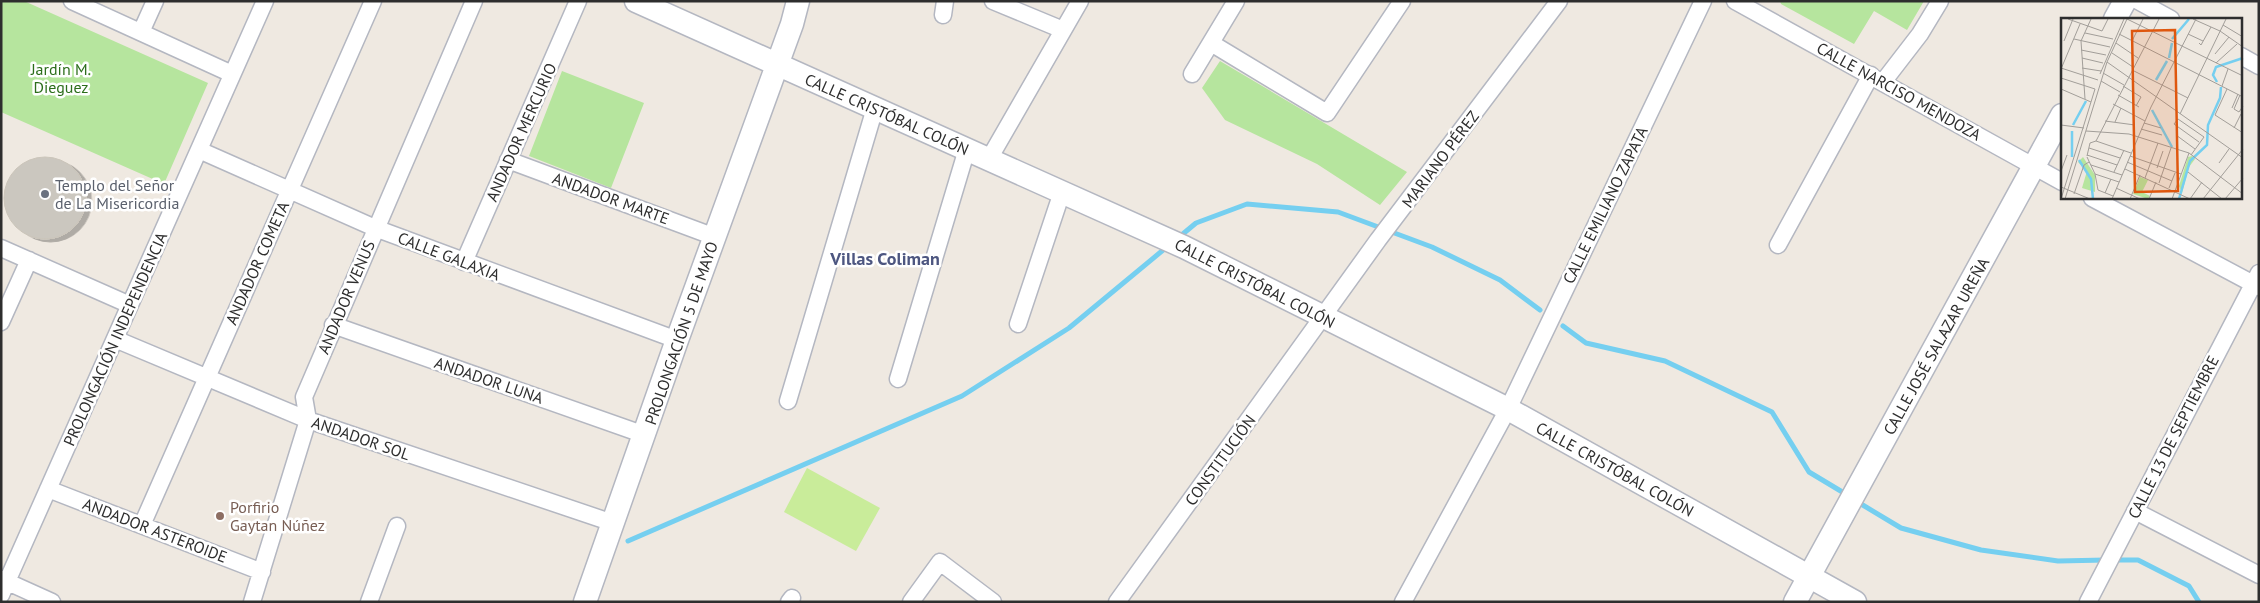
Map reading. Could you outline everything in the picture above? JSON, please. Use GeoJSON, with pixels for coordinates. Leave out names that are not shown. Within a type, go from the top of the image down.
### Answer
{"type":"FeatureCollection","features":[{"type":"Feature","properties":{"kind":"street"},"geometry":{"type":"LineString","coordinates":[[72,1],[232,74]]}},
{"type":"Feature","properties":{"kind":"street"},"geometry":{"type":"LineString","coordinates":[[141,32],[155,1]]}},
{"type":"Feature","properties":{"kind":"street","name":"PROLONGACIÓN INDEPENDENCIA"},"geometry":{"type":"LineString","coordinates":[[3,585],[48,489],[265,1]]}},
{"type":"Feature","properties":{"kind":"street","name":"ANDADOR COMETA"},"geometry":{"type":"LineString","coordinates":[[142,525],[288,191],[374,1]]}},
{"type":"Feature","properties":{"kind":"street","name":"ANDADOR VENUS"},"geometry":{"type":"LineString","coordinates":[[252,602],[308,420],[304,397],[374,228],[474,1]]}},
{"type":"Feature","properties":{"kind":"street","name":"ANDADOR MERCURIO"},"geometry":{"type":"LineString","coordinates":[[464,262],[578,1]]}},
{"type":"Feature","properties":{"kind":"street","name":"CALLE CRISTÓBAL COLÓN"},"geometry":{"type":"LineString","coordinates":[[636,1],[1184,247],[1508,409],[1856,602]]}},
{"type":"Feature","properties":{"kind":"street","name":"PROLONGACIÓN 5 DE MAYO"},"geometry":{"type":"LineString","coordinates":[[585,602],[677,340],[792,24],[798,1]]}},
{"type":"Feature","properties":{"kind":"street"},"geometry":{"type":"LineString","coordinates":[[993,1],[1063,30]]}},
{"type":"Feature","properties":{"kind":"street"},"geometry":{"type":"LineString","coordinates":[[989,159],[1080,1]]}},
{"type":"Feature","properties":{"kind":"street"},"geometry":{"type":"LineString","coordinates":[[1192,74],[1236,1]]}},
{"type":"Feature","properties":{"kind":"street"},"geometry":{"type":"LineString","coordinates":[[1211,43],[1327,113],[1402,1]]}},
{"type":"Feature","properties":{"kind":"street","name":"MARIANO PÉREZ"},"geometry":{"type":"LineString","coordinates":[[1323,318],[1395,217],[1559,1]]}},
{"type":"Feature","properties":{"kind":"street","name":"CALLE EMILIANO ZAPATA"},"geometry":{"type":"LineString","coordinates":[[1403,602],[1508,409],[1702,1]]}},
{"type":"Feature","properties":{"kind":"street","name":"CALLE NARCISO MENDOZA"},"geometry":{"type":"LineString","coordinates":[[1735,1],[1756,6],[1877,79],[2061,181]]}},
{"type":"Feature","properties":{"kind":"street"},"geometry":{"type":"LineString","coordinates":[[1778,245],[1877,79],[1920,34],[1940,1]]}},
{"type":"Feature","properties":{"kind":"street"},"geometry":{"type":"LineString","coordinates":[[2116,18],[2125,1]]}},
{"type":"Feature","properties":{"kind":"street"},"geometry":{"type":"LineString","coordinates":[[2138,1],[2168,18]]}},
{"type":"Feature","properties":{"kind":"street"},"geometry":{"type":"LineString","coordinates":[[2242,57],[2259,66]]}},
{"type":"Feature","properties":{"kind":"street"},"geometry":{"type":"LineString","coordinates":[[788,401],[875,108]]}},
{"type":"Feature","properties":{"kind":"street","name":"CALLE JOSÉ SALAZAR UREÑA"},"geometry":{"type":"LineString","coordinates":[[1795,602],[2061,117]]}},
{"type":"Feature","properties":{"kind":"street"},"geometry":{"type":"LineString","coordinates":[[898,379],[967,149]]}},
{"type":"Feature","properties":{"kind":"street","name":"CALLE GALAXIA"},"geometry":{"type":"LineString","coordinates":[[199,150],[374,228],[677,340]]}},
{"type":"Feature","properties":{"kind":"street","name":"ANDADOR MARTE"},"geometry":{"type":"LineString","coordinates":[[508,160],[715,236]]}},
{"type":"Feature","properties":{"kind":"street"},"geometry":{"type":"LineString","coordinates":[[1018,324],[1062,192]]}},
{"type":"Feature","properties":{"kind":"street"},"geometry":{"type":"LineString","coordinates":[[2094,199],[2257,281]]}},
{"type":"Feature","properties":{"kind":"street"},"geometry":{"type":"LineString","coordinates":[[1,248],[130,305]]}},
{"type":"Feature","properties":{"kind":"street"},"geometry":{"type":"LineString","coordinates":[[1,322],[29,260]]}},
{"type":"Feature","properties":{"kind":"street","name":"CALLE 13 DE SEPTIEMBRE"},"geometry":{"type":"LineString","coordinates":[[2088,602],[2257,281]]}},
{"type":"Feature","properties":{"kind":"street","name":"CONSTITUCIÓN"},"geometry":{"type":"LineString","coordinates":[[1117,602],[1323,318]]}},
{"type":"Feature","properties":{"kind":"street","name":"ANDADOR LUNA"},"geometry":{"type":"LineString","coordinates":[[333,326],[645,435]]}},
{"type":"Feature","properties":{"kind":"street","name":"ANDADOR SOL"},"geometry":{"type":"LineString","coordinates":[[115,339],[308,420],[613,523]]}},
{"type":"Feature","properties":{"kind":"street","name":"ANDADOR ASTEROIDE"},"geometry":{"type":"LineString","coordinates":[[48,489],[262,572]]}},
{"type":"Feature","properties":{"kind":"street"},"geometry":{"type":"LineString","coordinates":[[2135,511],[2259,575]]}},
{"type":"Feature","properties":{"kind":"street"},"geometry":{"type":"LineString","coordinates":[[369,602],[397,526]]}},
{"type":"Feature","properties":{"kind":"street"},"geometry":{"type":"LineString","coordinates":[[911,602],[940,562],[993,602]]}},
{"type":"Feature","properties":{"kind":"street"},"geometry":{"type":"LineString","coordinates":[[3,585],[52,602]]}},
{"type":"Feature","properties":{"kind":"green space","name":"Jardín M. Dieguez"},"geometry":{"type":"Polygon","coordinates":[[[1,1],[24,1],[208,83],[164,184],[1,112],[1,1]]]}},
{"type":"Feature","properties":{"kind":"green space"},"geometry":{"type":"Polygon","coordinates":[[[1780,1],[1924,1],[1907,30],[1874,11],[1854,44],[1781,4],[1780,1]]]}},
{"type":"Feature","properties":{"kind":"green space"},"geometry":{"type":"Polygon","coordinates":[[[1220,61],[1407,172],[1380,205],[1317,164],[1225,120],[1202,88],[1220,61]]]}},
{"type":"Feature","properties":{"kind":"green space"},"geometry":{"type":"Polygon","coordinates":[[[562,71],[644,103],[611,188],[529,156],[562,71]]]}},
{"type":"Feature","properties":{"kind":"green space"},"geometry":{"type":"Polygon","coordinates":[[[807,468],[880,508],[856,551],[784,512],[807,468]]]}},
{"type":"Feature","properties":{"kind":"building","name":"Templo del Señor de La Misericordia"},"geometry":{"type":"Polygon","coordinates":[[[45,157],[61,160],[74,169],[83,182],[86,198],[83,214],[74,227],[61,236],[45,239],[29,236],[16,227],[7,214],[4,198],[7,182],[16,169],[29,160],[45,157]]]}},
{"type":"Feature","properties":{"kind":"waterway"},"geometry":{"type":"LineString","coordinates":[[1178,238],[1196,223],[1247,204],[1338,212],[1432,247],[1500,280],[1540,310]]}},
{"type":"Feature","properties":{"kind":"waterway"},"geometry":{"type":"LineString","coordinates":[[628,541],[962,396],[1069,328],[1168,246]]}},
{"type":"Feature","properties":{"kind":"waterway"},"geometry":{"type":"LineString","coordinates":[[1563,326],[1586,343],[1665,361],[1772,412],[1809,472],[1844,493]]}},
{"type":"Feature","properties":{"kind":"waterway"},"geometry":{"type":"LineString","coordinates":[[1861,504],[1901,528],[1981,550],[2058,561],[2106,560]]}},
{"type":"Feature","properties":{"kind":"waterway"},"geometry":{"type":"LineString","coordinates":[[2114,560],[2138,560],[2189,586],[2199,602]]}},
{"type":"Feature","properties":{"kind":"place","name":"Templo del Señor de La Misericordia"},"geometry":{"type":"Point","coordinates":[45,194]}},
{"type":"Feature","properties":{"kind":"place","name":"Porfirio Gaytan Núñez"},"geometry":{"type":"Point","coordinates":[220,516]}},
{"type":"Feature","properties":{"kind":"district","name":"Villas Coliman"},"geometry":{"type":"Point","coordinates":[885,259]}}]}
